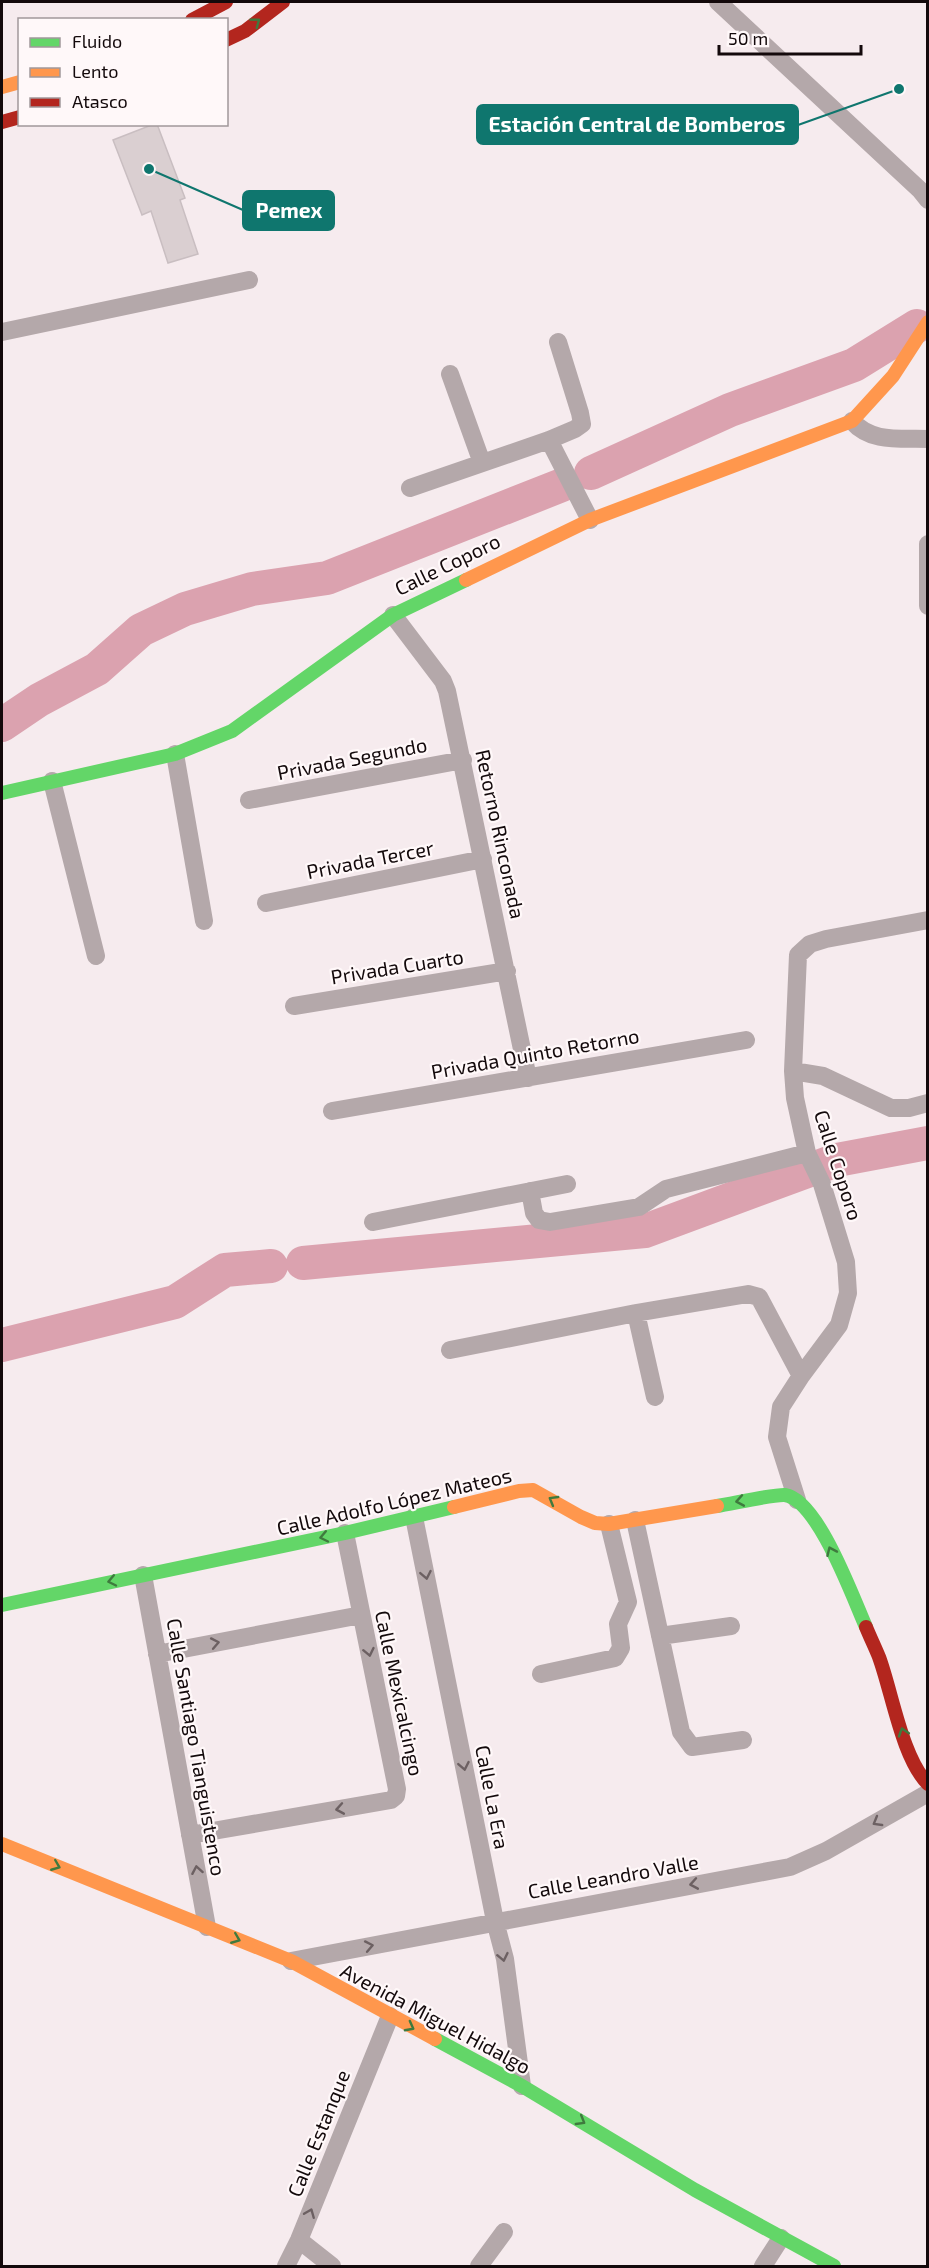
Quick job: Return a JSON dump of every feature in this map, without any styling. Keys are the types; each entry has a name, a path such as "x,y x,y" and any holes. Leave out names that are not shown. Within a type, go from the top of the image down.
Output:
{"main road":[{"path":"196,18 226,2"},
{"path":"228,39 245,31 284,2"},
{"path":"2,87 18,83"},
{"path":"2,122 18,118"},
{"path":"852,421 893,376 913,348 927,322"},
{"name":"Calle Coporo","path":"2,793 175,754 232,731 393,615 590,520 852,421"},
{"name":"Calle Adolfo López Mateos","path":"2,1605 345,1533 519,1491 533,1490 581,1517 609,1524 769,1496 785,1495 797,1500"},
{"path":"797,1500 810,1513 825,1538 879,1657 908,1749 927,1784"},
{"name":"Avenida Miguel Hidalgo","path":"2,1844 291,1961 522,2086 695,2190 834,2266"}],"street":[{"path":"718,2 911,182 927,200"},
{"path":"2,332 249,280"},
{"path":"410,488 549,440 582,424 558,342"},
{"path":"450,374 482,463"},
{"path":"852,421 860,431 873,437 927,439"},
{"path":"549,440 590,520"},
{"path":"927,544 927,606"},
{"name":"Retorno Rinconada","path":"393,615 443,681 447,691 528,1078"},
{"path":"175,754 204,921"},
{"name":"Privada Segundo","path":"249,800 463,760"},
{"path":"52,781 96,956"},
{"name":"Privada Tercer","path":"266,903 483,859"},
{"name":"Calle Coporo","path":"797,1500 777,1437 781,1407 839,1325 848,1293 846,1262 822,1184 807,1153 795,1098 793,1071 798,955 810,944 826,939 927,920"},
{"name":"Privada Cuarto","path":"294,1006 507,971"},
{"name":"Privada Quinto Retorno","path":"332,1111 746,1040"},
{"path":"793,1071 824,1076 891,1108 909,1108 927,1103"},
{"path":"530,1191 534,1213 539,1220 550,1222 639,1207 666,1189 807,1153"},
{"path":"373,1222 567,1184"},
{"path":"450,1350 636,1313 748,1294 759,1297 801,1376"},
{"path":"636,1313 656,1397"},
{"name":"Calle La Era","path":"414,1517 495,1921 505,1959 522,2086"},
{"path":"635,1520 681,1732 692,1747 743,1740"},
{"path":"541,1674 615,1658 620,1654 618,1624 628,1602 609,1524"},
{"name":"Calle Mexicalcingo","path":"190,1835 391,1800 396,1796 398,1790 345,1533"},
{"name":"Calle Santiago Tianguistenco","path":"142,1575 207,1927"},
{"path":"157,1654 361,1615"},
{"path":"660,1636 731,1626"},
{"name":"Calle Leandro Valle","path":"291,1961 790,1867 826,1851 927,1792"},
{"name":"Calle Estanque","path":"286,2266 299,2240 390,2016"},
{"path":"479,2266 504,2232"},
{"path":"763,2266 780,2238"},
{"path":"299,2240 332,2266"}],"building":[{"path":"149,126 158,126 185,198 180,200 198,254 168,263 151,211 142,215 113,140"}],"waterway":[{"path":"591,473 730,410 854,365 917,326"},
{"path":"2,725 39,700 97,669 141,630 185,609 252,589 327,578 562,485"},
{"path":"303,1263 645,1231 837,1160 928,1143"},
{"path":"2,1345 175,1302 225,1270 271,1266"}],"traffic: fast":[{"path":"2,793 175,754 232,731 393,615 466,580"},
{"path":"717,1506 779,1495 785,1495 797,1501 822,1531 866,1627"},
{"path":"2,1605 345,1533 454,1507"},
{"path":"435,2039 522,2086 695,2190 834,2266"}],"traffic: slow":[{"path":"2,87 18,83"},
{"path":"466,580 590,520 852,421 893,376 928,322"},
{"path":"454,1507 519,1491 533,1490 581,1517 595,1523 609,1524 717,1506"},
{"path":"2,1844 291,1961 435,2039"}],"traffic: jam":[{"path":"196,18 226,2"},
{"path":"228,39 245,31 283,2"},
{"path":"2,122 18,118"},
{"path":"866,1627 884,1671 904,1742 919,1773 928,1784"}],"place":[{"name":"Estación Central de Bomberos","path":"899,89"},
{"name":"Pemex","path":"149,169"}]}
